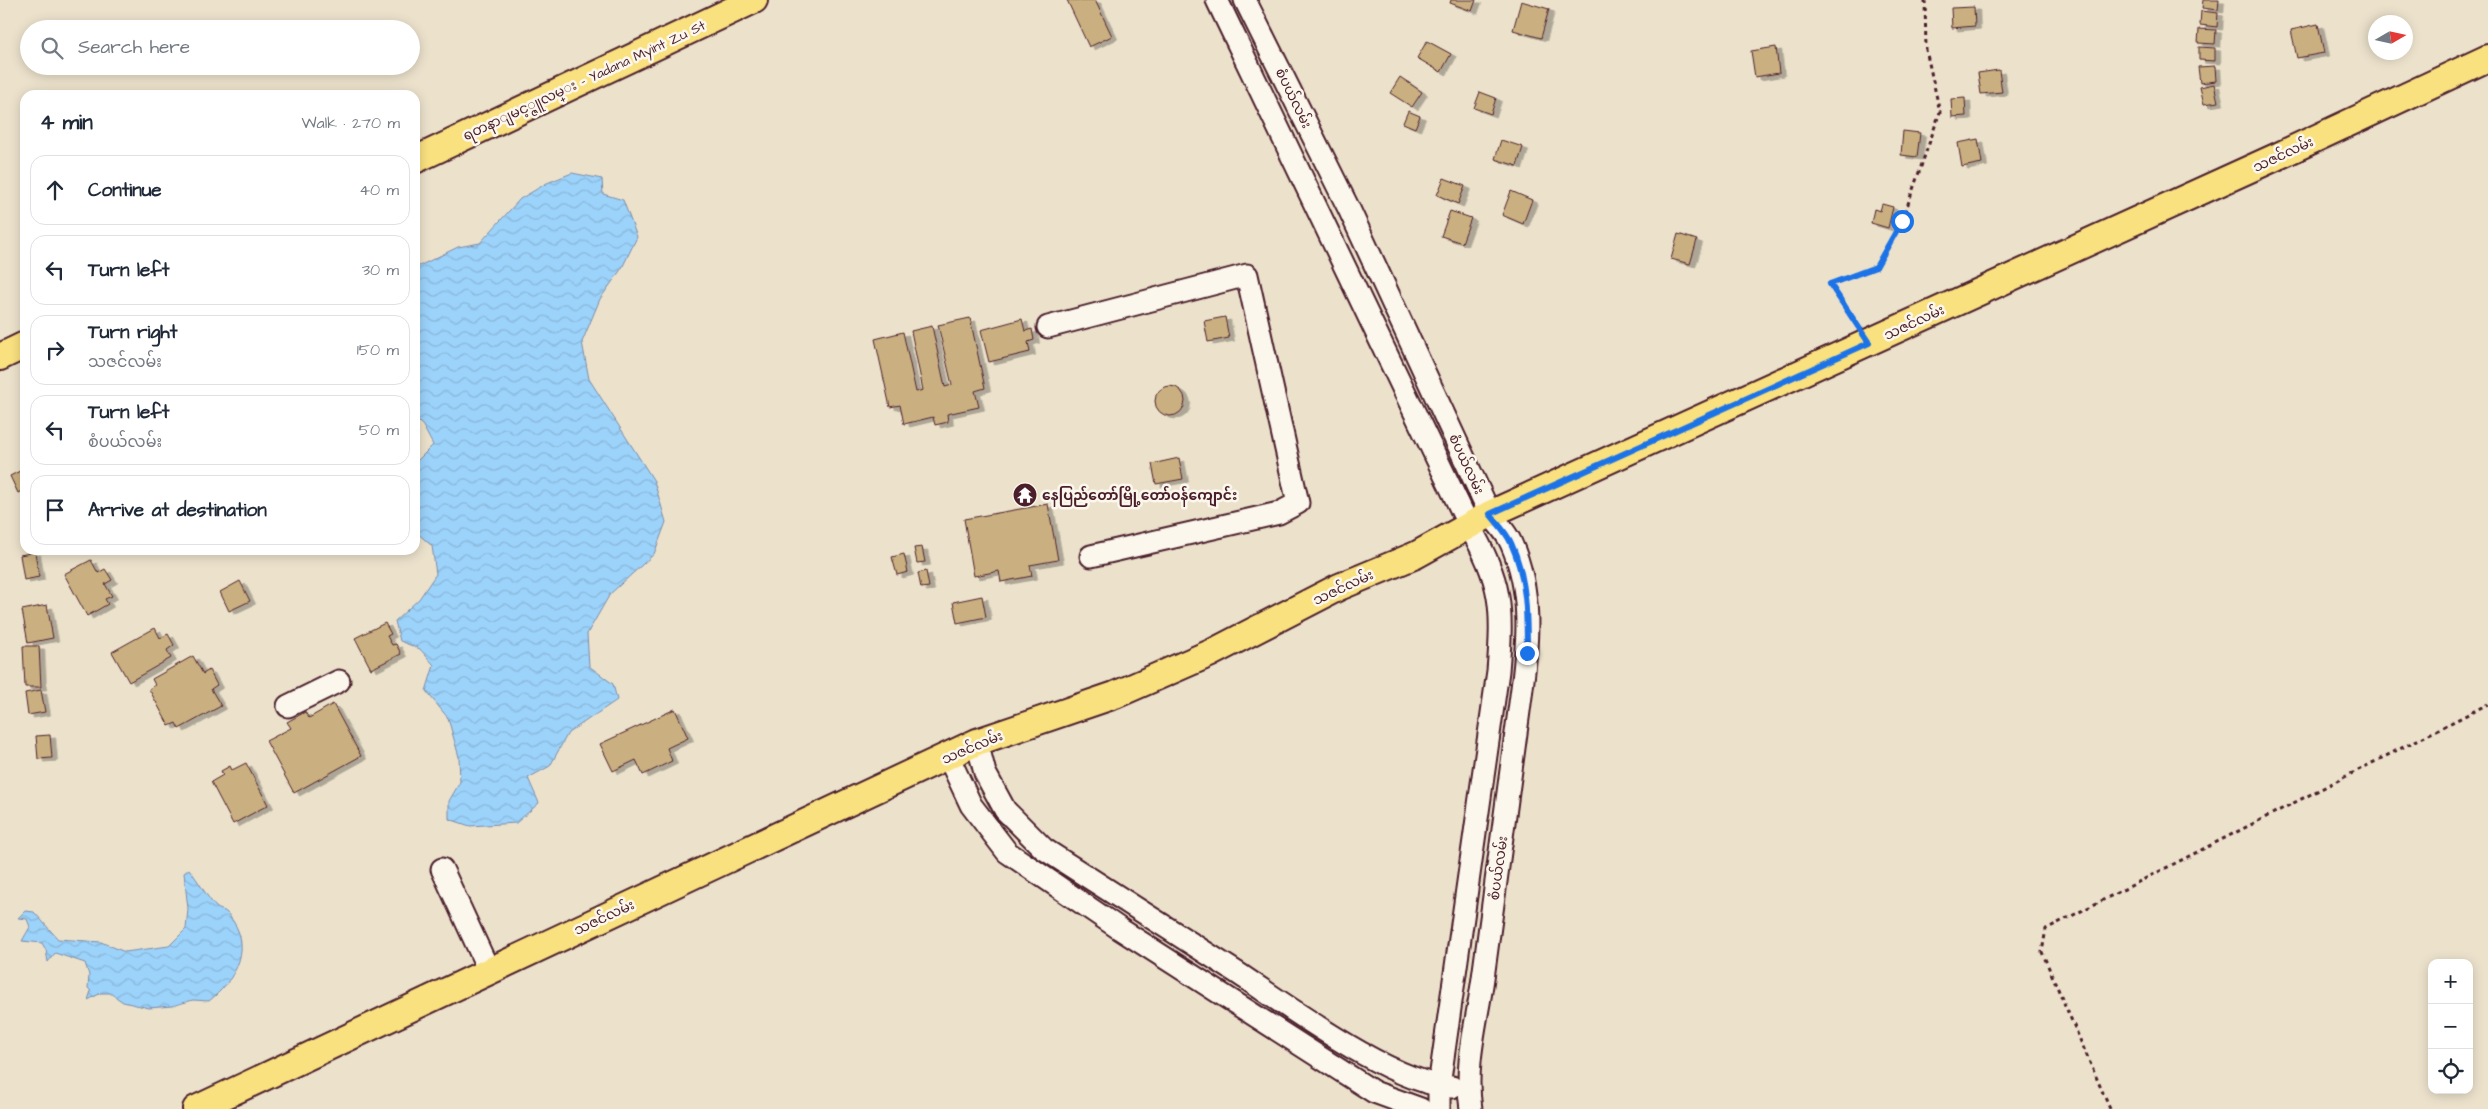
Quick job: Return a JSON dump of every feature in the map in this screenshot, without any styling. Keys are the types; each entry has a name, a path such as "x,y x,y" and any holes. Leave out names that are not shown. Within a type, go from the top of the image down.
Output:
{"main road":[{"name":"ရတနာျမင့္ဇူလမ္း - Yadana Myint Zu St","path":"420,158 754,0"},
{"name":"သဇင်လမ်း","path":"196,1109 977,742 1115,695 1210,653 1339,587 1416,555 1480,520 2488,58"},
{"path":"0,357 20,347"}],"street":[{"name":"စံပယ်လမ်း","path":"1217,0 1480,520 1511,541 1528,605 1527,653 1480,1002 1468,1067 1471,1109"},
{"name":"စံပယ်လမ်း","path":"1246,0 1349,209 1480,520 1486,553 1498,588 1501,626 1498,671 1439,1086 1440,1109"},
{"path":"1048,327 1247,275 1298,503 1279,513 1091,556"},
{"path":"288,706 339,681"},
{"path":"977,742 985,773 1005,810 1044,849 1335,1036 1394,1070 1439,1086 1468,1087"},
{"path":"948,756 971,805 1007,852 1104,918 1374,1092 1421,1109"},
{"path":"442,870 490,971"}],"path":[{"path":"1869,343 1830,284 1876,267 1902,221 1940,112 1926,50 1925,0"},
{"path":"2110,1109 2042,952 2046,929 2488,704"}],"water":[{"path":"572,173 602,179 603,194 623,200 637,237 622,268 600,299 582,342 589,379 654,481 666,522 654,554 610,594 587,634 589,666 613,684 617,700 568,733 550,766 528,778 539,803 516,823 470,826 449,819 449,801 460,782 459,757 448,718 426,691 434,665 420,649 400,641 395,621 419,599 436,574 432,546 420,535 420,458 433,445 420,423 420,266 458,247 480,243 520,199 547,183"},
{"path":"189,869 213,904 229,915 239,932 241,943 238,965 226,985 209,1001 193,1000 172,1006 149,1008 123,1002 110,993 101,993 88,1000 91,991 88,988 89,975 85,963 55,953 48,962 46,950 42,943 22,941 30,927 27,919 18,918 25,911 34,912 58,939 101,942 125,952 169,946 186,929 188,909 184,873"}],"building":[{"path":"1067,0 1095,0 1112,36 1089,47"},
{"path":"1451,0 1476,0 1472,11 1450,3"},
{"path":"2203,0 2219,0 2218,10 2202,8"},
{"path":"1521,1 1549,9 1541,38 1513,30"},
{"path":"1974,7 1975,26 1952,28 1951,8"},
{"path":"2201,11 2218,13 2217,27 2200,25"},
{"path":"2318,24 2324,53 2297,58 2291,30"},
{"path":"2199,29 2216,30 2215,44 2198,43"},
{"path":"1427,41 1451,54 1441,72 1417,58"},
{"path":"1776,47 1779,73 1755,77 1751,51"},
{"path":"2199,47 2215,48 2215,61 2199,60"},
{"path":"2215,66 2216,81 2200,83 2198,67"},
{"path":"1999,70 2002,92 1981,94 1978,73"},
{"path":"1400,77 1422,92 1412,107 1390,93"},
{"path":"2214,84 2218,102 2204,104 2200,87"},
{"path":"1480,92 1496,98 1491,114 1474,108"},
{"path":"1965,98 1966,116 1952,117 1951,99"},
{"path":"1408,111 1420,116 1415,128 1403,123"},
{"path":"1903,131 1920,133 1917,157 1901,155"},
{"path":"1978,139 1982,163 1962,167 1958,143"},
{"path":"1501,140 1523,147 1517,166 1495,159"},
{"path":"1444,178 1465,186 1458,204 1437,195"},
{"path":"1511,191 1532,200 1523,224 1502,215"},
{"path":"1882,204 1893,207 1888,228 1871,223 1874,209 1880,211"},
{"path":"1450,211 1471,218 1462,243 1441,236"},
{"path":"1678,234 1697,240 1690,264 1671,259"},
{"path":"1225,317 1229,338 1208,342 1204,321"},
{"path":"970,318 985,388 975,391 979,407 947,414 948,422 935,425 933,417 904,424 900,405 890,407 875,339 903,332 916,392 923,390 911,331 932,326 945,387 952,385 938,325"},
{"path":"1022,319 1025,331 1032,329 1034,340 1028,342 1030,352 989,362 981,330"},
{"path":"1170,386 1181,390 1185,401 1181,412 1170,416 1159,412 1155,401 1159,390"},
{"path":"1179,458 1183,479 1156,484 1152,464"},
{"path":"20,471 20,492 18,493 10,476"},
{"path":"1048,504 1058,560 1030,565 1032,576 1001,582 999,571 974,576 964,519"},
{"path":"922,547 925,562 917,563 914,548"},
{"path":"904,554 908,572 897,575 892,557"},
{"path":"20,555 35,555 39,577 24,580"},
{"path":"91,560 98,573 105,569 112,580 105,584 112,596 105,599 108,604 87,616 64,574"},
{"path":"926,571 929,587 921,588 918,573"},
{"path":"240,581 250,601 229,611 220,592"},
{"path":"982,596 986,617 957,623 953,602"},
{"path":"47,605 53,638 28,643 22,610"},
{"path":"385,623 391,634 387,636 392,645 396,644 401,654 371,669 355,638"},
{"path":"155,628 160,638 168,634 174,645 167,650 171,658 129,682 112,652"},
{"path":"23,646 39,646 41,687 25,687"},
{"path":"193,656 203,674 209,670 217,685 211,689 221,706 179,729 176,723 169,726 149,689 155,685 152,679"},
{"path":"41,690 45,712 28,715 25,693"},
{"path":"333,704 361,756 294,793 266,741 291,728 287,722 305,712 309,718"},
{"path":"675,709 688,738 667,748 672,761 643,775 636,760 613,771 600,744"},
{"path":"50,735 52,758 38,759 36,736"},
{"path":"246,763 268,805 233,824 211,782 223,775 221,771 230,766 232,770"}],"place":[{"name":"နေပြည်တော်မြို့တော်ဝန်ကျောင်း","path":"1025,495"}],"route":[{"path":"1527,653 1528,605 1520,572 1511,541 1490,514 1869,343 1830,284 1876,267 1902,221"}]}
